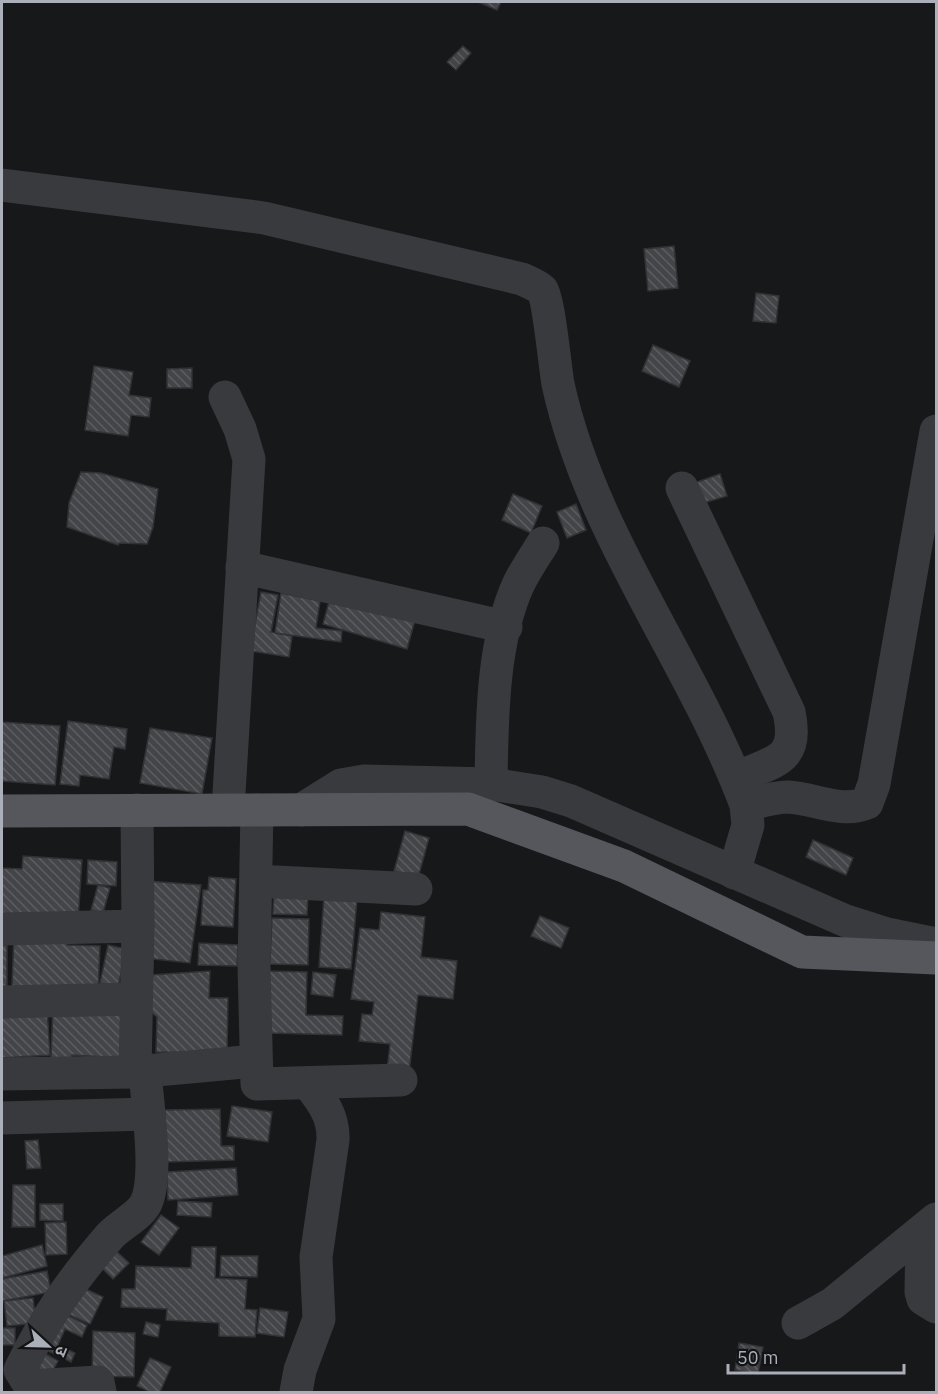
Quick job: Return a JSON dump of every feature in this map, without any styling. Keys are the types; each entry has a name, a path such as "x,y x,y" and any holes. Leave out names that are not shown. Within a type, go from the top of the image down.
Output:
{"main road":[{"path":"2,811 468,809 624,866 802,952 936,958"}],"street":[{"path":"2,185 264,218 522,279 542,291 546,300 554,362 563,406 574,449 593,497 696,693 741,792 748,825 734,873"},
{"path":"225,397 240,429 249,459 242,567 242,810 256,881 256,1084 401,1080"},
{"path":"741,792 791,797 848,807 858,807 867,803 874,784 936,431"},
{"path":"682,488 789,712 792,738 788,753 741,792"},
{"path":"491,784 494,697 506,627 518,585 543,543"},
{"path":"242,567 506,627"},
{"path":"301,810 341,785 364,780 491,784 542,792 571,801 846,921 887,934 936,944"},
{"path":"100,1392 98,1382 16,1385 20,1370 40,1328 67,1286 112,1234 146,1204 152,1170 148,1114 140,1071 136,999 137,810"},
{"path":"256,881 416,890"},
{"path":"2,929 138,926"},
{"path":"2,1002 136,999"},
{"path":"2,1074 140,1071 255,1061"},
{"path":"296,1392 300,1370 319,1319 316,1257 334,1125 324,1104 308,1083"},
{"path":"2,1118 148,1114"},
{"path":"929,1226 921,1292 923,1299 936,1308"},
{"path":"798,1323 832,1304 929,1226"}],"building":[{"path":"478,2 501,2 497,10"},
{"path":"463,46 471,53 456,70 447,62"},
{"path":"674,246 678,288 648,291 644,249"},
{"path":"756,293 779,296 776,323 753,321"},
{"path":"653,345 690,361 679,387 642,371"},
{"path":"94,366 133,372 129,395 151,398 149,417 131,415 128,436 85,430"},
{"path":"192,368 192,388 167,388 167,369"},
{"path":"81,472 101,473 158,489 153,527 147,544 119,543 118,545 67,527 69,503"},
{"path":"720,474 727,496 703,503 697,482"},
{"path":"513,494 542,506 531,533 502,520"},
{"path":"576,504 586,530 567,538 557,512"},
{"path":"261,592 278,595 271,632 292,636 289,657 250,651"},
{"path":"281,593 320,601 316,628 342,631 341,642 275,633"},
{"path":"330,598 415,620 407,649 323,624"},
{"path":"68,721 127,729 125,749 114,747 109,779 80,775 79,786 60,784"},
{"path":"2,722 60,726 55,785 2,781"},
{"path":"150,728 212,738 202,794 140,783"},
{"path":"405,831 429,838 418,878 394,871"},
{"path":"813,840 853,858 846,875 806,857"},
{"path":"23,856 82,860 78,921 2,916 2,868 22,869"},
{"path":"88,860 117,862 116,886 87,884"},
{"path":"209,877 236,879 233,927 201,925 203,890 208,890"},
{"path":"147,881 201,885 190,963 145,958"},
{"path":"98,885 110,888 103,913 91,910"},
{"path":"274,894 308,895 307,915 273,914"},
{"path":"324,896 357,899 351,969 319,967"},
{"path":"381,912 425,917 421,957 457,961 453,999 418,995 409,1073 387,1071 390,1044 359,1041 362,1014 372,1015 374,1002 351,999 360,928 379,930"},
{"path":"540,916 569,928 561,948 531,936"},
{"path":"272,918 309,919 308,965 270,964"},
{"path":"14,933 67,934 67,945 100,946 98,992 12,987"},
{"path":"199,943 238,945 237,966 198,965"},
{"path":"2,945 7,945 7,989 2,990"},
{"path":"108,945 126,949 118,987 100,983"},
{"path":"210,971 209,998 228,998 227,1053 156,1052 157,1017 148,1009 150,975"},
{"path":"268,971 307,972 306,1015 343,1016 342,1035 268,1033"},
{"path":"313,972 336,975 333,997 311,994"},
{"path":"53,1005 127,1008 124,1058 72,1055 72,1060 51,1059"},
{"path":"47,1007 50,1055 2,1058 2,1010"},
{"path":"232,1106 272,1112 268,1142 227,1136"},
{"path":"220,1109 221,1146 234,1146 234,1160 166,1162 165,1110"},
{"path":"38,1140 41,1168 27,1169 25,1141"},
{"path":"236,1168 238,1195 168,1200 167,1172"},
{"path":"13,1185 35,1185 35,1227 12,1227"},
{"path":"178,1201 212,1203 211,1217 177,1215"},
{"path":"40,1204 63,1204 63,1221 40,1220"},
{"path":"161,1215 179,1228 159,1255 141,1242"},
{"path":"66,1222 67,1254 46,1255 45,1223"},
{"path":"42,1245 47,1266 2,1278 2,1256"},
{"path":"192,1247 216,1247 215,1278 247,1280 245,1309 257,1310 255,1337 219,1336 219,1323 166,1320 167,1309 121,1307 122,1289 135,1289 136,1266 191,1268"},
{"path":"116,1251 129,1263 113,1279 101,1267"},
{"path":"221,1256 258,1256 257,1277 220,1276"},
{"path":"47,1271 51,1292 2,1301 2,1279"},
{"path":"77,1285 103,1297 90,1324 65,1313"},
{"path":"33,1298 36,1323 7,1326 4,1301"},
{"path":"260,1308 288,1312 284,1337 257,1333"},
{"path":"61,1312 87,1325 82,1337 65,1329 58,1345 75,1353 71,1362 44,1349"},
{"path":"146,1322 160,1325 158,1337 143,1334"},
{"path":"2,1328 15,1328 15,1345 2,1345"},
{"path":"93,1331 135,1333 134,1377 92,1376"},
{"path":"739,1343 763,1347 758,1374 735,1370"},
{"path":"37,1349 58,1361 49,1377 28,1365"},
{"path":"150,1358 171,1367 160,1392 150,1392 137,1386"}]}
